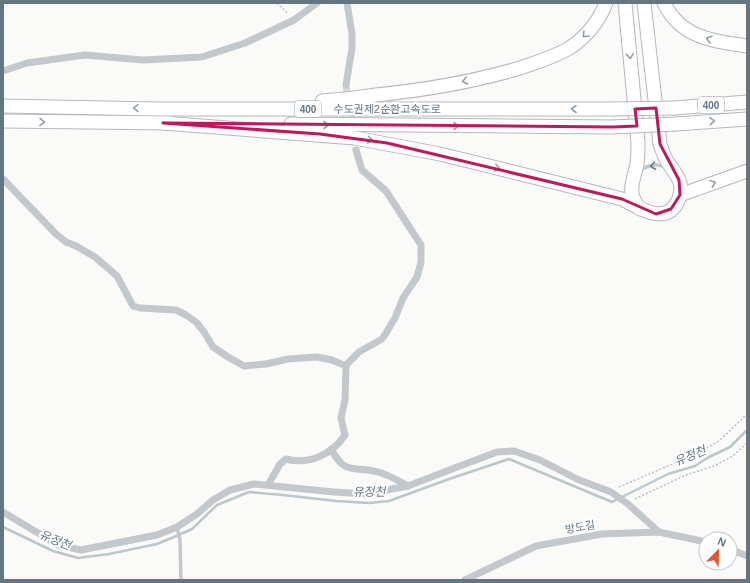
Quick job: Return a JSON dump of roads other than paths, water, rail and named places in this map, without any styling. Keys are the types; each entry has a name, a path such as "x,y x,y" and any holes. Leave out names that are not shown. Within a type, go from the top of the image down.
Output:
{"highway":[{"path":"158,109 331,101 408,92 495,75 557,55 571,47 585,36 595,24 606,3"},
{"path":"625,3 638,142 638,155 631,186 632,195 640,208"},
{"path":"163,123 327,135 387,143 440,154 622,199 647,213 664,213 677,203 681,187 679,180 663,154 660,144 644,3"},
{"path":"664,3 671,16 678,23 697,36 713,41 747,46"},
{"name":"수도권제2순환고속도로","path":"3,106 158,109 613,109 675,108 747,102"},
{"name":"수도권제2순환고속도로","path":"3,121 612,127 747,119"},
{"path":"680,195 747,171"}],"street":[{"path":"3,71 27,63 85,55 143,60 202,57 245,43 294,20 317,3"},
{"path":"346,85 352,48 352,34 347,3"},
{"path":"268,485 280,464 286,459 307,461 321,456 341,441 345,436 341,418 345,400 346,366 359,352 382,339 403,298 417,277 422,262 421,245 386,191 362,170 356,150"},
{"path":"3,179 56,234 66,242 95,257 117,276 133,306 140,308 176,310 186,315 196,322 213,347 228,358 244,366 266,364 288,359 317,357 332,360 346,366"},
{"path":"331,449 336,459 345,467 352,470 377,471 408,486"},
{"path":"3,512 58,545 81,550 157,535 177,528 197,514 213,500 230,490 254,484 365,494 408,486 497,452 514,451 540,460 577,479 612,494 626,502 658,532"},
{"name":"방도길","path":"465,580 536,546 602,534 658,532 698,540"}],"lane":[{"path":"634,178 638,172 645,167 652,165 664,166 674,173"},
{"path":"177,528 180,540 180,580"}],"waterway":[{"name":"유정천","path":"3,527 53,551 78,558 109,554 157,544 174,537 192,529 217,505 249,492 336,501 369,503 389,501 509,459 612,502 668,474 695,466 709,457 730,447 747,430"}],"tunnel":[{"path":"346,85 356,150"}]}
